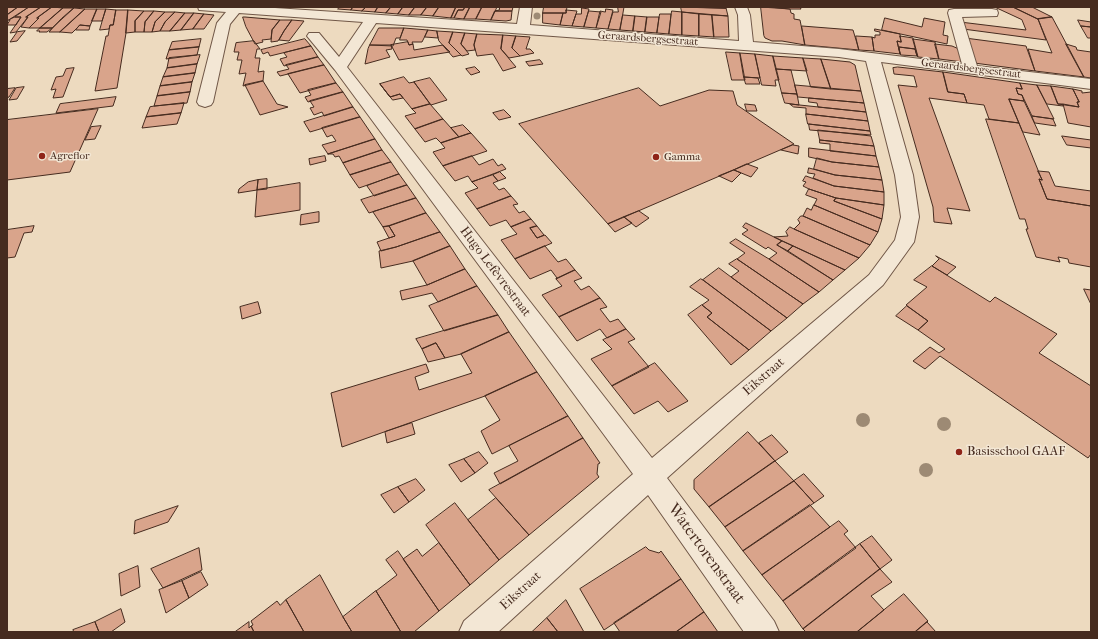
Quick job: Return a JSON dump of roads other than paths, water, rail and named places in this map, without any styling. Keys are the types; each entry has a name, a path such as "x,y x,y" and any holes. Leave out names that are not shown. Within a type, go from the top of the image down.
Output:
{"street":[{"name":"Geraardsbergsestraat","path":"204,7 308,10 372,19 839,53 1091,84"},
{"path":"525,29 523,24 526,7"},
{"path":"741,7 744,15 746,46"},
{"path":"205,102 224,23 236,9"},
{"path":"970,68 954,13 992,13"},
{"path":"340,67 372,19"},
{"name":"Hugo Lefèvrestraat","path":"314,36 340,67 650,476"},
{"name":"Eikstraat","path":"475,632 650,476 876,280 904,242 910,217 904,175 872,58"},
{"name":"Watertorenstraat","path":"650,476 763,632"}],"place":[{"name":"Agreflor","path":"42,156"},
{"name":"Gamma","path":"656,157"},
{"name":"Basisschool GAAF","path":"959,452"}]}
